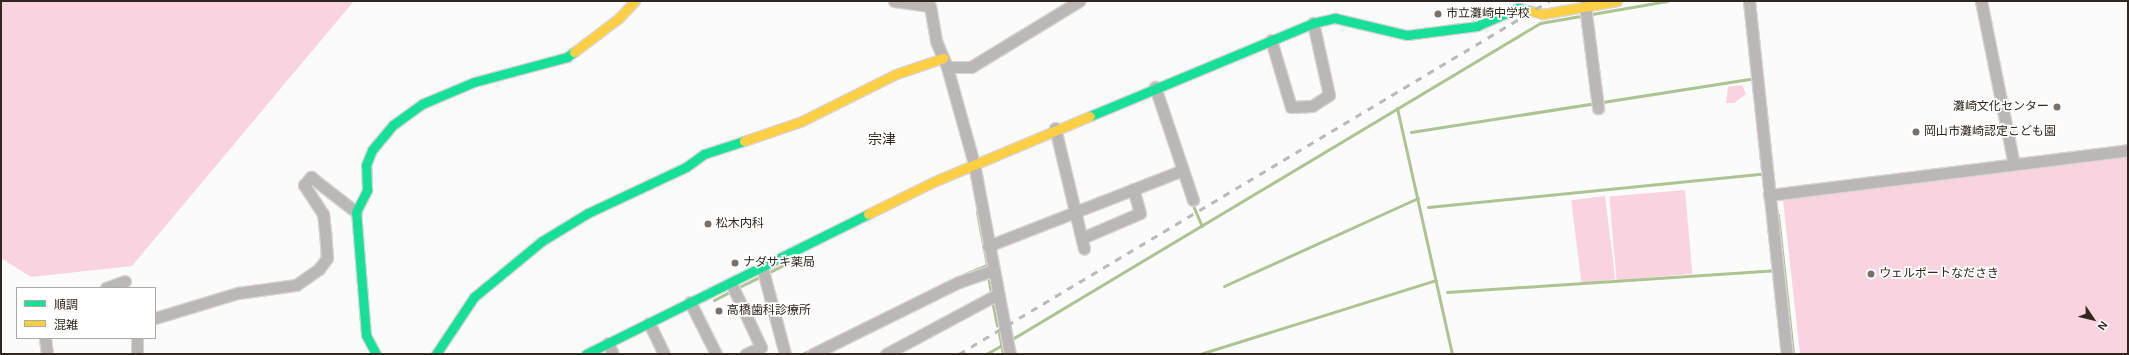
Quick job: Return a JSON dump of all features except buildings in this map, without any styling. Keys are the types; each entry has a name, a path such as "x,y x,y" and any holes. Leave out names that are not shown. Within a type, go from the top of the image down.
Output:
{"street":[{"path":"376,354 366,335 356,212 367,190 366,165 372,150 393,125 446,92 567,57 619,18 635,1"},
{"path":"894,1 931,3 936,41 945,63 974,164 988,246 989,271 994,296 1010,354"},
{"path":"436,354 474,297 542,242 588,213 686,167 704,154 802,121 896,74 945,63 971,67 1079,1"},
{"path":"586,354 611,349 974,164 1055,128 1313,23 1335,18 1406,35 1477,26 1518,8 1543,14 1586,12 1617,1"},
{"path":"1749,1 1787,354"},
{"path":"1981,1 2014,164"},
{"path":"1586,12 1598,105"},
{"path":"1271,40 1291,107 1312,106 1330,95 1313,23"},
{"path":"1155,87 1193,200"},
{"path":"1055,128 1083,243 1140,213 1133,189"},
{"path":"1770,195 2128,150"},
{"path":"988,246 1183,170"},
{"path":"156,318 238,293 296,285 319,270 326,258 325,232 323,214 304,185 311,178 356,212"},
{"path":"813,354 989,271"},
{"path":"763,272 785,354"},
{"path":"109,287 125,281"},
{"path":"733,288 762,347 746,354"},
{"path":"886,354 994,296"},
{"path":"693,307 716,354"},
{"path":"651,328 664,354"},
{"path":"46,339 47,354"},
{"path":"137,339 138,354"}],"shaded area":[{"path":"1,1 354,1 132,266 31,277 1,258"},
{"path":"1742,85 1746,94 1734,103 1726,103 1728,87"},
{"path":"2128,156 2128,354 1800,354 1783,200"},
{"path":"1685,190 1692,274 1617,280 1609,197"},
{"path":"1605,196 1615,279 1581,284 1571,200"}],"waterway":[{"path":"1012,339 1540,23 1667,1"},
{"path":"1411,132 1751,79"},
{"path":"1397,108 1452,354"},
{"path":"1428,207 1761,174"},
{"path":"1224,286 1418,198"},
{"path":"1192,203 1202,226"},
{"path":"977,212 987,265"},
{"path":"1778,215 1793,354"},
{"path":"737,288 802,256"},
{"path":"963,275 987,265"},
{"path":"1447,292 1774,270"},
{"path":"988,275 991,295"},
{"path":"1200,354 1436,280"},
{"path":"714,300 732,291"},
{"path":"992,300 997,326"},
{"path":"999,333 1003,354"},
{"path":"986,354 1002,345"},
{"path":"802,354 811,350"}],"railway":[{"path":"959,354 1549,1"}],"traffic: fast":[{"path":"1090,116 1313,23 1335,18 1407,35 1477,26 1518,8 1531,11"},
{"path":"376,354 366,335 356,212 367,190 366,165 372,150 393,125 422,104 474,82 567,57 574,52"},
{"path":"436,354 474,297 542,241 588,213 686,167 704,154 744,141"},
{"path":"586,354 868,214"}],"traffic: slow":[{"path":"574,52 619,18 635,1"},
{"path":"1531,11 1543,14 1617,1"},
{"path":"744,141 802,121 896,74 943,58"},
{"path":"868,214 933,182 1090,116"}],"place":[{"name":"市立灘崎中学校","path":"1438,14"},
{"name":"灘崎文化センター","path":"2057,107"},
{"name":"岡山市灘崎認定こども園","path":"1916,132"},
{"name":"松木内科","path":"708,224"},
{"name":"ナダサキ薬局","path":"735,263"},
{"name":"ウェルポートなださき","path":"1871,274"},
{"name":"高橋歯科診療所","path":"719,311"}],"district":[{"name":"宗津","path":"882,139"}]}
